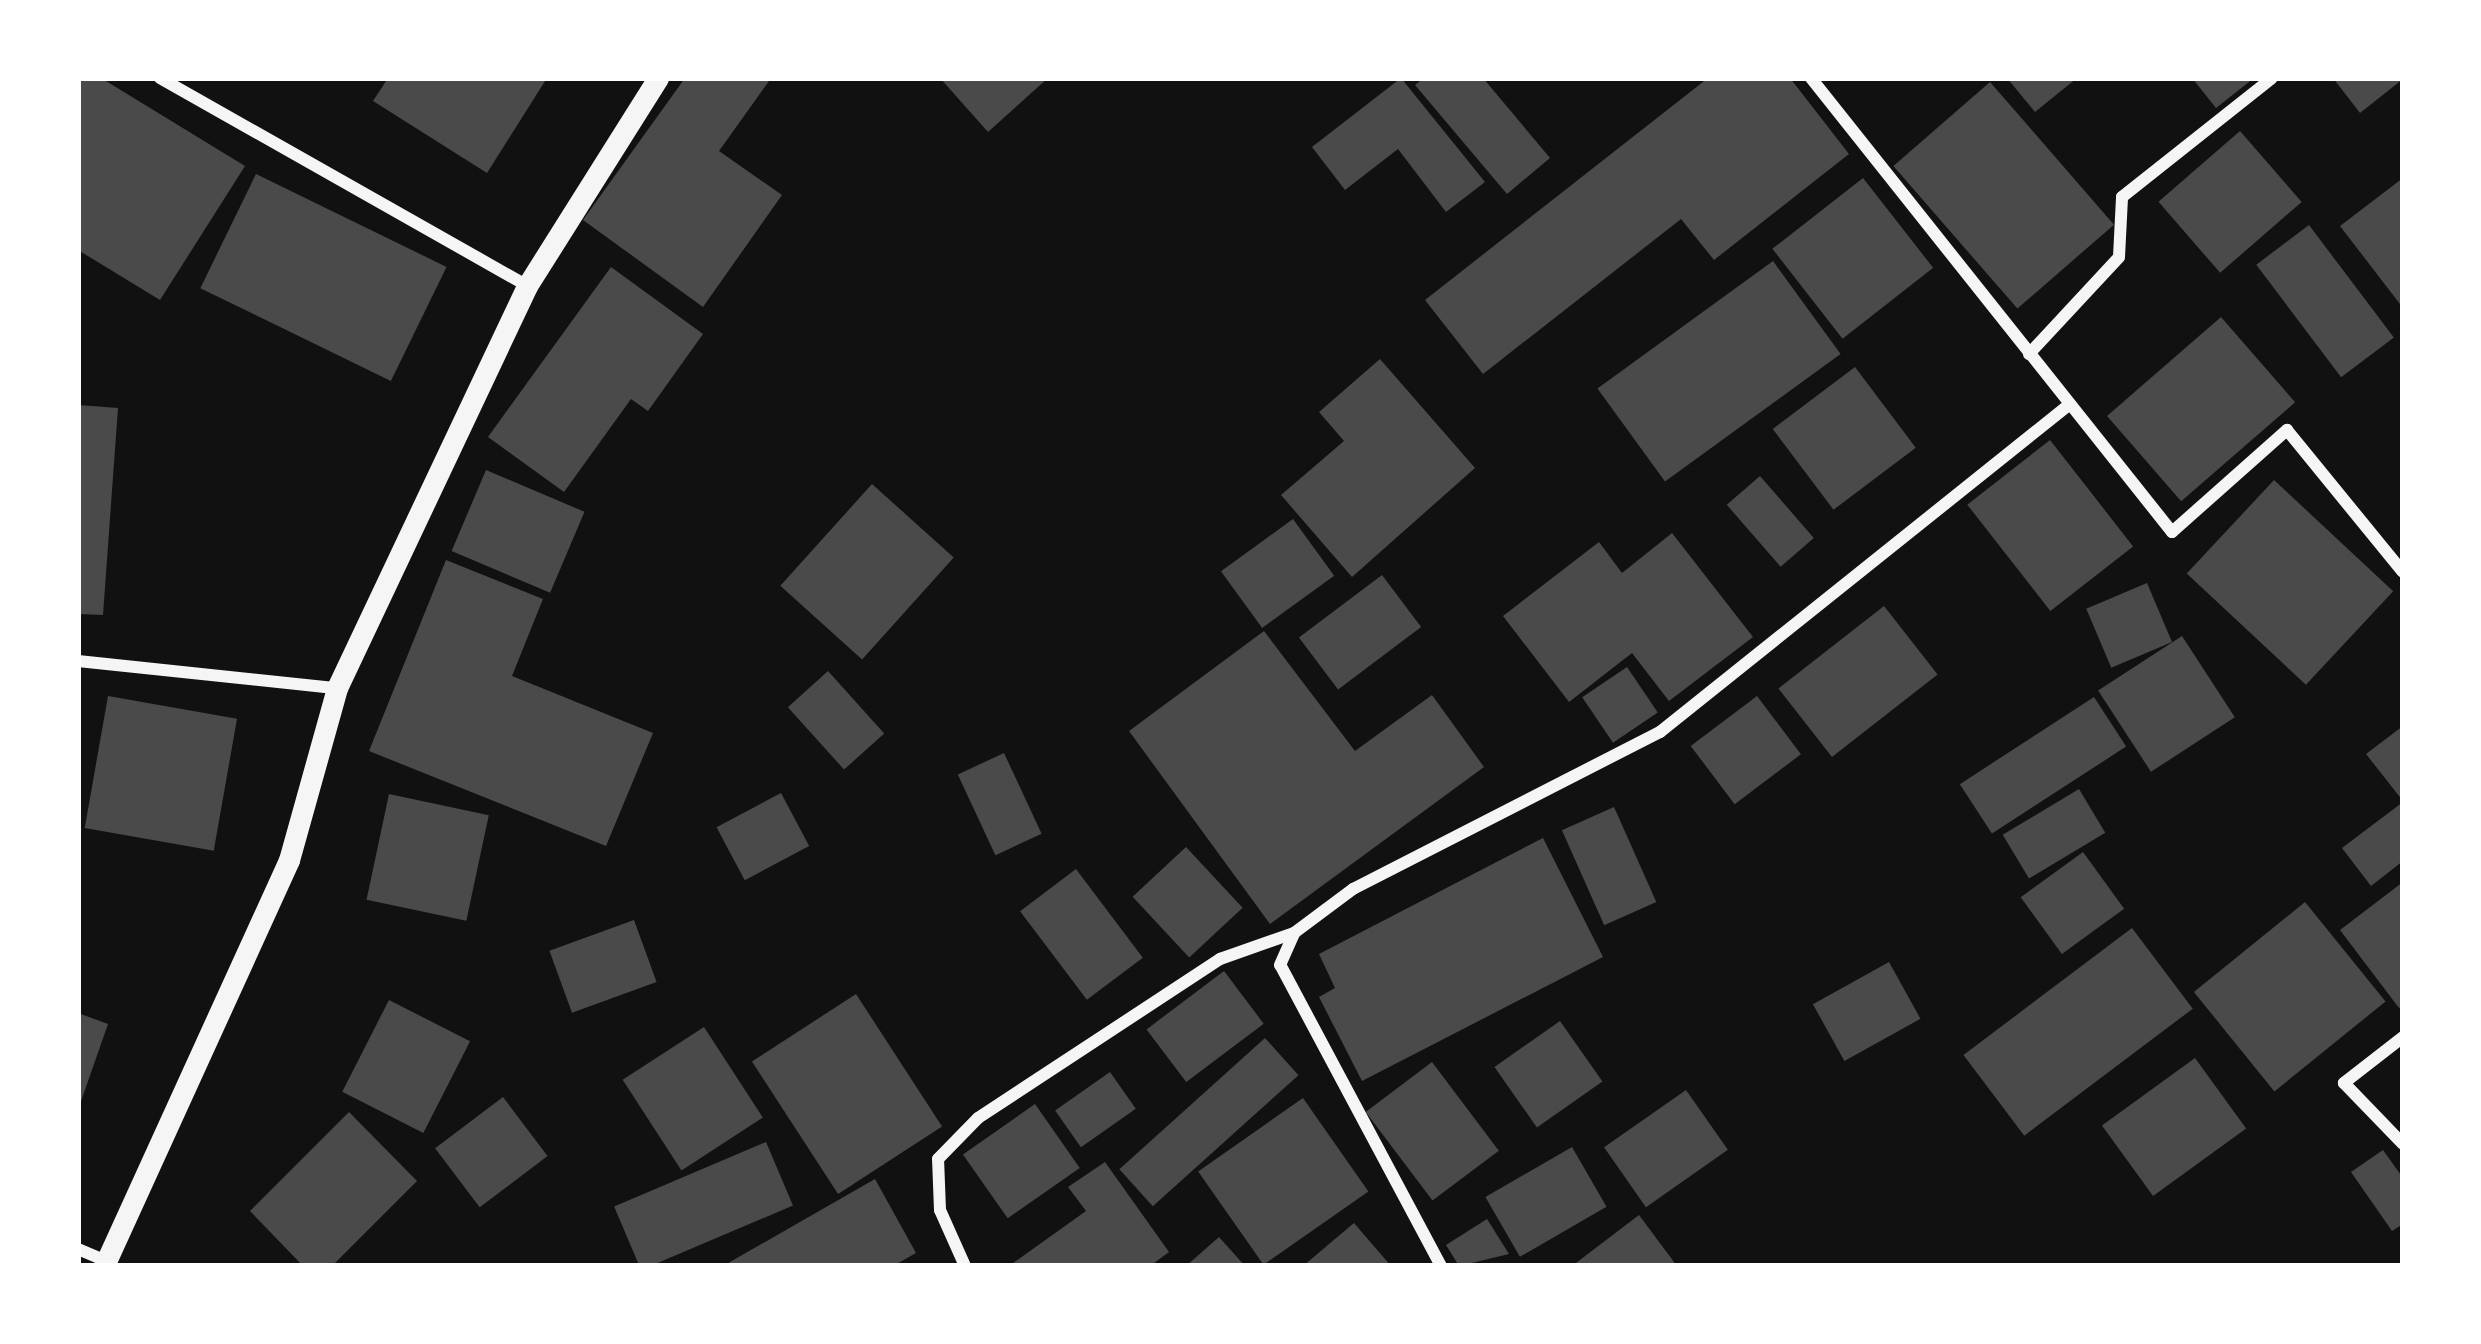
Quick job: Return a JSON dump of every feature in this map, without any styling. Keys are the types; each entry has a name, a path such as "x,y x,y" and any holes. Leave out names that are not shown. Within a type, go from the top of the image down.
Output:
{"street":[{"path":"160,78 527,286"},
{"path":"78,1249 105,1264 289,860 337,688 527,286 658,78"},
{"path":"1811,78 2172,532 2287,430 2403,572"},
{"path":"2029,353 2119,257 2122,196 2272,78"},
{"path":"965,1266 940,1210 938,1159 978,1118 1220,959 1294,933 1353,889 1660,732 2070,404"},
{"path":"78,661 337,688"},
{"path":"1294,933 1280,965 1441,1266"},
{"path":"2403,1037 2344,1083 2403,1144"}],"building":[{"path":"78,78 101,78 245,166 160,300 78,250"},
{"path":"388,78 547,78 487,173 373,101"},
{"path":"685,78 769,81 719,151 782,195 703,307 583,220"},
{"path":"940,78 1048,78 988,132"},
{"path":"1401,78 1485,182 1446,212 1398,149 1345,190 1312,147"},
{"path":"1424,78 1483,78 1550,158 1507,194 1415,85"},
{"path":"1708,78 1790,78 1849,154 1714,260 1681,219 1483,374 1425,300"},
{"path":"2007,78 2077,78 2035,112"},
{"path":"2192,78 2254,78 2216,108"},
{"path":"2333,78 2403,78 2403,79 2360,113"},
{"path":"1990,82 2114,225 2017,309 1893,166"},
{"path":"2240,131 2302,202 2220,273 2158,202"},
{"path":"256,174 447,267 391,381 200,288"},
{"path":"1863,178 1933,268 1843,339 1772,249"},
{"path":"2403,178 2403,308 2340,226"},
{"path":"2309,225 2394,338 2341,377 2256,265"},
{"path":"1773,261 1841,354 1665,482 1597,389"},
{"path":"611,267 703,334 648,411 631,399 564,492 488,437"},
{"path":"2221,317 2295,402 2181,501 2107,416"},
{"path":"1380,359 1475,468 1352,577 1281,495 1344,441 1319,412"},
{"path":"1855,367 1916,448 1834,510 1773,429"},
{"path":"78,405 118,408 103,615 78,614"},
{"path":"2050,440 2133,546 2050,611 1967,505"},
{"path":"486,470 584,512 550,593 452,551"},
{"path":"1760,476 1814,538 1781,567 1727,505"},
{"path":"2274,480 2393,591 2306,685 2187,574"},
{"path":"872,484 954,558 862,659 780,586"},
{"path":"1293,519 1334,576 1262,628 1221,571"},
{"path":"1672,533 1753,637 1669,701 1632,653 1569,702 1503,616 1599,542 1622,573"},
{"path":"446,560 543,599 512,676 653,733 606,846 369,751"},
{"path":"1382,575 1421,627 1338,690 1299,638"},
{"path":"2147,583 2172,642 2111,668 2086,609"},
{"path":"1884,606 1938,675 1832,757 1778,688"},
{"path":"1264,631 1355,751 1432,695 1484,767 1270,924 1129,731"},
{"path":"2182,636 2235,717 2151,772 2098,690"},
{"path":"1627,667 1658,713 1613,743 1582,697"},
{"path":"828,671 884,733 844,770 788,707"},
{"path":"108,696 237,719 214,851 85,828"},
{"path":"1757,696 1801,754 1735,804 1691,746"},
{"path":"2094,697 2126,746 1992,834 1960,784"},
{"path":"2403,726 2403,801 2366,754"},
{"path":"1004,753 1042,834 995,855 958,775"},
{"path":"2079,789 2105,833 2029,879 2003,835"},
{"path":"781,793 809,846 745,880 717,827"},
{"path":"389,794 489,815 466,921 367,900"},
{"path":"2403,802 2403,861 2371,886 2342,848"},
{"path":"1614,807 1656,902 1604,925 1562,830"},
{"path":"1543,838 1603,957 1362,1081 1319,997 1335,988 1319,954"},
{"path":"1186,847 1243,908 1189,957 1133,897"},
{"path":"2083,852 2124,909 2062,954 2021,897"},
{"path":"1076,869 1143,958 1087,1000 1020,911"},
{"path":"2403,882 2403,1005 2399,1008 2340,930"},
{"path":"2305,902 2386,1001 2274,1091 2194,992"},
{"path":"634,920 657,982 572,1013 549,951"},
{"path":"2132,928 2193,1009 2024,1136 1963,1055"},
{"path":"1889,962 1921,1019 1844,1061 1813,1004"},
{"path":"1224,971 1264,1024 1186,1082 1147,1029"},
{"path":"856,994 942,1127 838,1194 752,1062"},
{"path":"389,1000 470,1041 423,1133 342,1092"},
{"path":"78,1013 108,1024 79,1107 78,1107"},
{"path":"1560,1021 1602,1082 1537,1128 1494,1067"},
{"path":"704,1027 763,1118 681,1170 623,1080"},
{"path":"1265,1038 1298,1075 1153,1206 1119,1169"},
{"path":"2195,1058 2246,1128 2153,1196 2102,1126"},
{"path":"1432,1062 1499,1151 1433,1201 1366,1112"},
{"path":"1110,1072 1136,1109 1081,1147 1055,1110"},
{"path":"1686,1090 1728,1150 1646,1207 1604,1147"},
{"path":"503,1097 548,1156 480,1207 435,1148"},
{"path":"1303,1098 1368,1191 1264,1265 1198,1171"},
{"path":"1035,1104 1080,1168 1008,1218 963,1154"},
{"path":"349,1112 417,1181 332,1266 303,1266 250,1211"},
{"path":"766,1142 793,1206 650,1266 639,1266 614,1206"},
{"path":"1572,1147 1606,1207 1520,1257 1485,1197"},
{"path":"2383,1150 2403,1178 2403,1224 2392,1231 2351,1172"},
{"path":"1105,1162 1169,1252 1150,1266 1009,1266 1086,1211 1068,1187"},
{"path":"875,1179 916,1253 893,1266 723,1266"},
{"path":"1639,1215 1677,1266 1572,1266"},
{"path":"1487,1219 1509,1254 1459,1266 1446,1245"},
{"path":"1354,1223 1391,1266 1303,1266"},
{"path":"1219,1237 1245,1266 1186,1266"}]}
